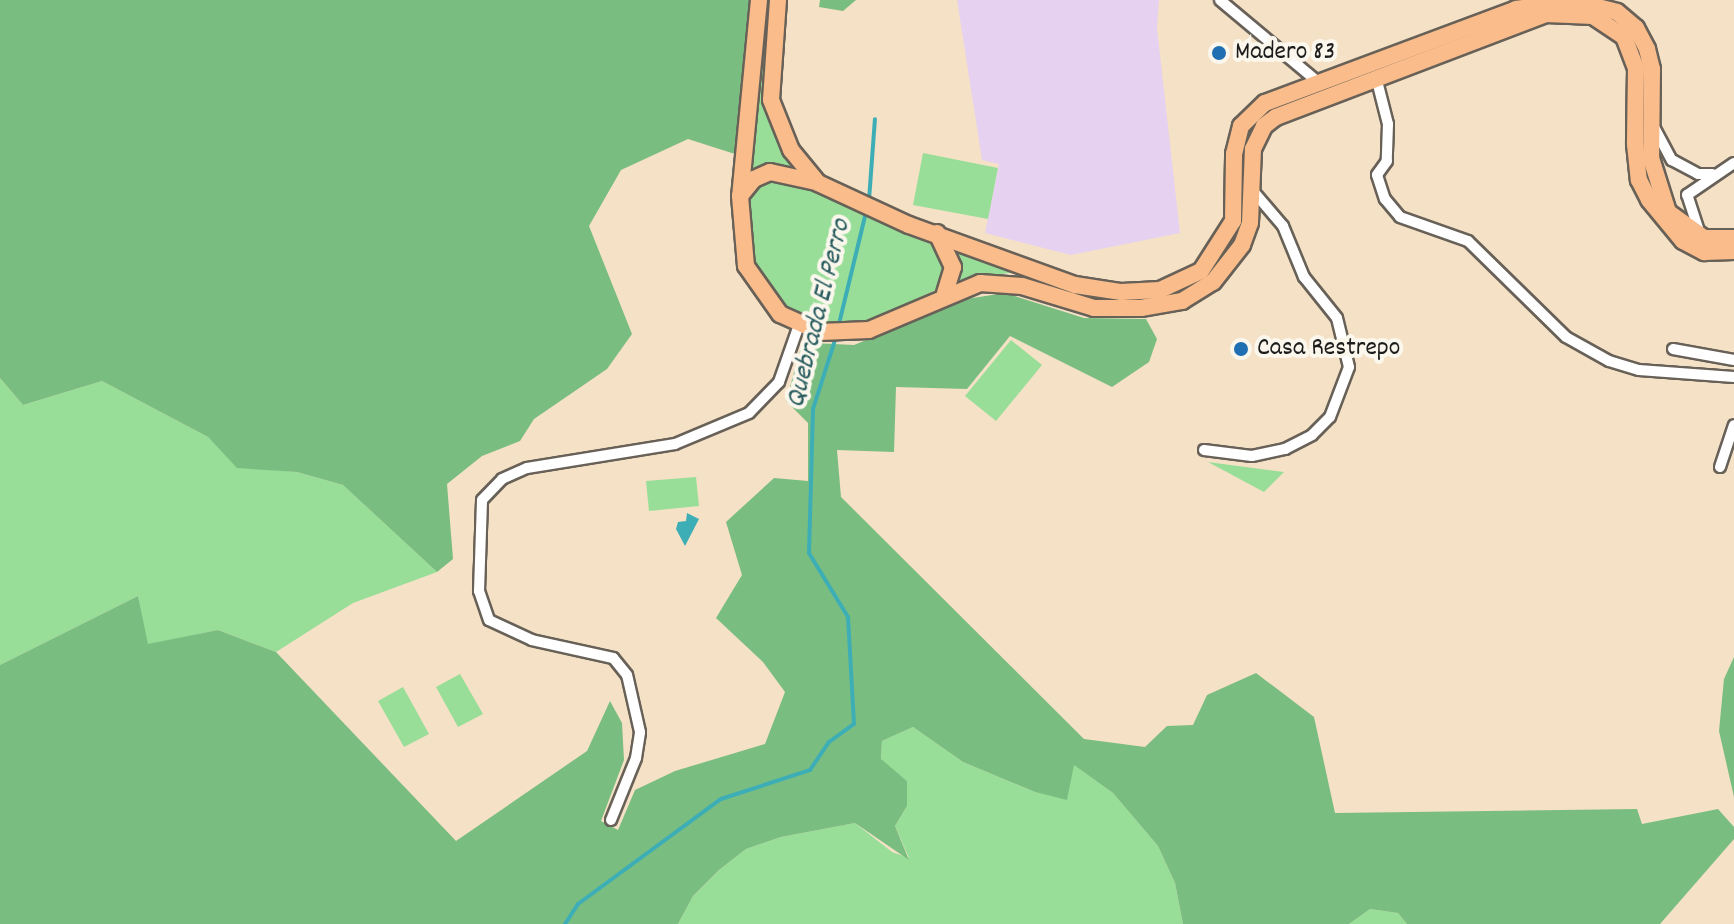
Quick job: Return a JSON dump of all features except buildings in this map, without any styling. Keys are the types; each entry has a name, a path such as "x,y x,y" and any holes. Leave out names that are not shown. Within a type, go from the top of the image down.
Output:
{"main road":[{"path":"759,0 740,196 746,266 755,285 780,314 820,332 852,332 877,327 945,294 1001,282 1094,308 1141,308 1182,301 1230,264 1250,223 1253,149 1264,126 1376,77 1522,20 1571,13 1608,23 1633,52 1635,144 1639,180 1649,200 1683,241 1704,252 1734,251"},
{"path":"778,0 771,100 791,150 818,183"},
{"path":"740,196 754,179 770,172 818,183 909,225 1099,290 1175,286 1201,271 1226,239 1233,221 1234,154 1241,126 1265,103 1516,9 1574,1 1617,12 1636,28 1652,69 1649,116 1651,158 1668,212 1704,238 1734,238"},
{"path":"937,233 953,267 945,294"}],"street":[{"path":"1220,0 1318,82"},
{"path":"1376,77 1388,124 1387,161 1377,175 1385,199 1400,217 1468,241 1566,337 1609,361 1639,370 1734,377"},
{"path":"1649,116 1672,160 1698,174 1718,174"},
{"path":"1704,238 1688,211 1687,195 1734,163"},
{"path":"1204,450 1252,456 1285,449 1312,435 1330,417 1349,367 1337,318 1304,277 1283,226 1253,191"},
{"path":"611,820 636,758 640,732 627,675 602,654 532,640 489,620 479,591 482,500 502,479 527,468 675,444 749,413 779,382 799,325"},
{"path":"1673,349 1734,360"},
{"path":"1720,467 1734,425"}],"shaded area":[{"path":"957,0 1159,0 1157,28 1180,233 1071,255 985,233 999,164 982,160"}],"green space":[{"path":"0,0 759,0 738,155 688,139 621,170 589,226 632,334 607,369 534,419 520,441 482,456 447,484 453,559 437,572 343,485 297,472 237,468 208,437 102,381 23,405 0,378"},
{"path":"770,0 764,100 773,129 796,169 775,167 749,175 754,100"},
{"path":"820,0 856,0 843,11 819,7"},
{"path":"923,153 998,168 988,219 913,205"},
{"path":"771,179 789,181 939,246 948,268 940,288 860,325 813,321 789,310 768,292 754,268 746,221 749,192"},
{"path":"953,245 1019,271 956,282"},
{"path":"1005,293 1084,318 1146,319 1157,339 1149,362 1112,387 1010,336 967,389 896,387 894,452 837,450 841,497 1084,739 1145,747 1167,726 1193,725 1207,695 1256,673 1314,717 1335,813 1637,809 1642,824 1718,809 1734,827 1734,839 1660,924 1407,924 1398,913 1370,909 1349,924 1183,924 1175,883 1158,846 1113,793 1074,765 1067,800 1035,792 963,762 913,727 882,741 881,759 907,781 907,806 895,826 909,860 855,823 781,837 746,849 719,870 693,896 678,924 0,924 0,665 138,596 148,644 218,630 276,652 456,841 587,751 610,701 622,723 624,760 601,821 618,830 635,790 675,771 765,744 785,692 763,662 716,618 742,575 726,522 774,478 808,481 808,423 786,401 800,351 813,343 854,345 966,299"},
{"path":"1011,340 1042,365 996,421 965,396"},
{"path":"0,378 23,405 102,381 208,437 237,467 297,472 343,485 437,572 353,603 276,652 218,630 147,645 138,596 0,665"},
{"path":"1208,462 1284,472 1264,492"},
{"path":"696,477 699,506 649,511 646,481"},
{"path":"1734,657 1734,797 1719,731 1724,679"},
{"path":"460,674 483,714 458,727 436,687"},
{"path":"403,687 429,734 404,747 378,701"},
{"path":"913,727 963,762 1035,792 1067,799 1073,764 1113,793 1158,846 1175,883 1183,924 678,924 693,896 719,870 746,849 781,837 855,823 892,852 909,858 895,826 907,806 907,781 881,760 882,741"},
{"path":"1370,909 1398,913 1407,924 1349,924"}],"water":[{"path":"687,513 699,519 685,546 676,529 678,522 686,521"}],"waterway":[{"name":"Quebrada El Perro","path":"869,200 875,119"},
{"name":"Quebrada El Perro","path":"838,328 866,212"},
{"name":"Quebrada El Perro","path":"565,924 578,904 721,799 810,770 829,742 854,724 848,617 809,553 813,409 836,337"}],"place":[{"name":"Madero 83","path":"1219,53"},
{"name":"Casa Restrepo","path":"1241,349"}]}
